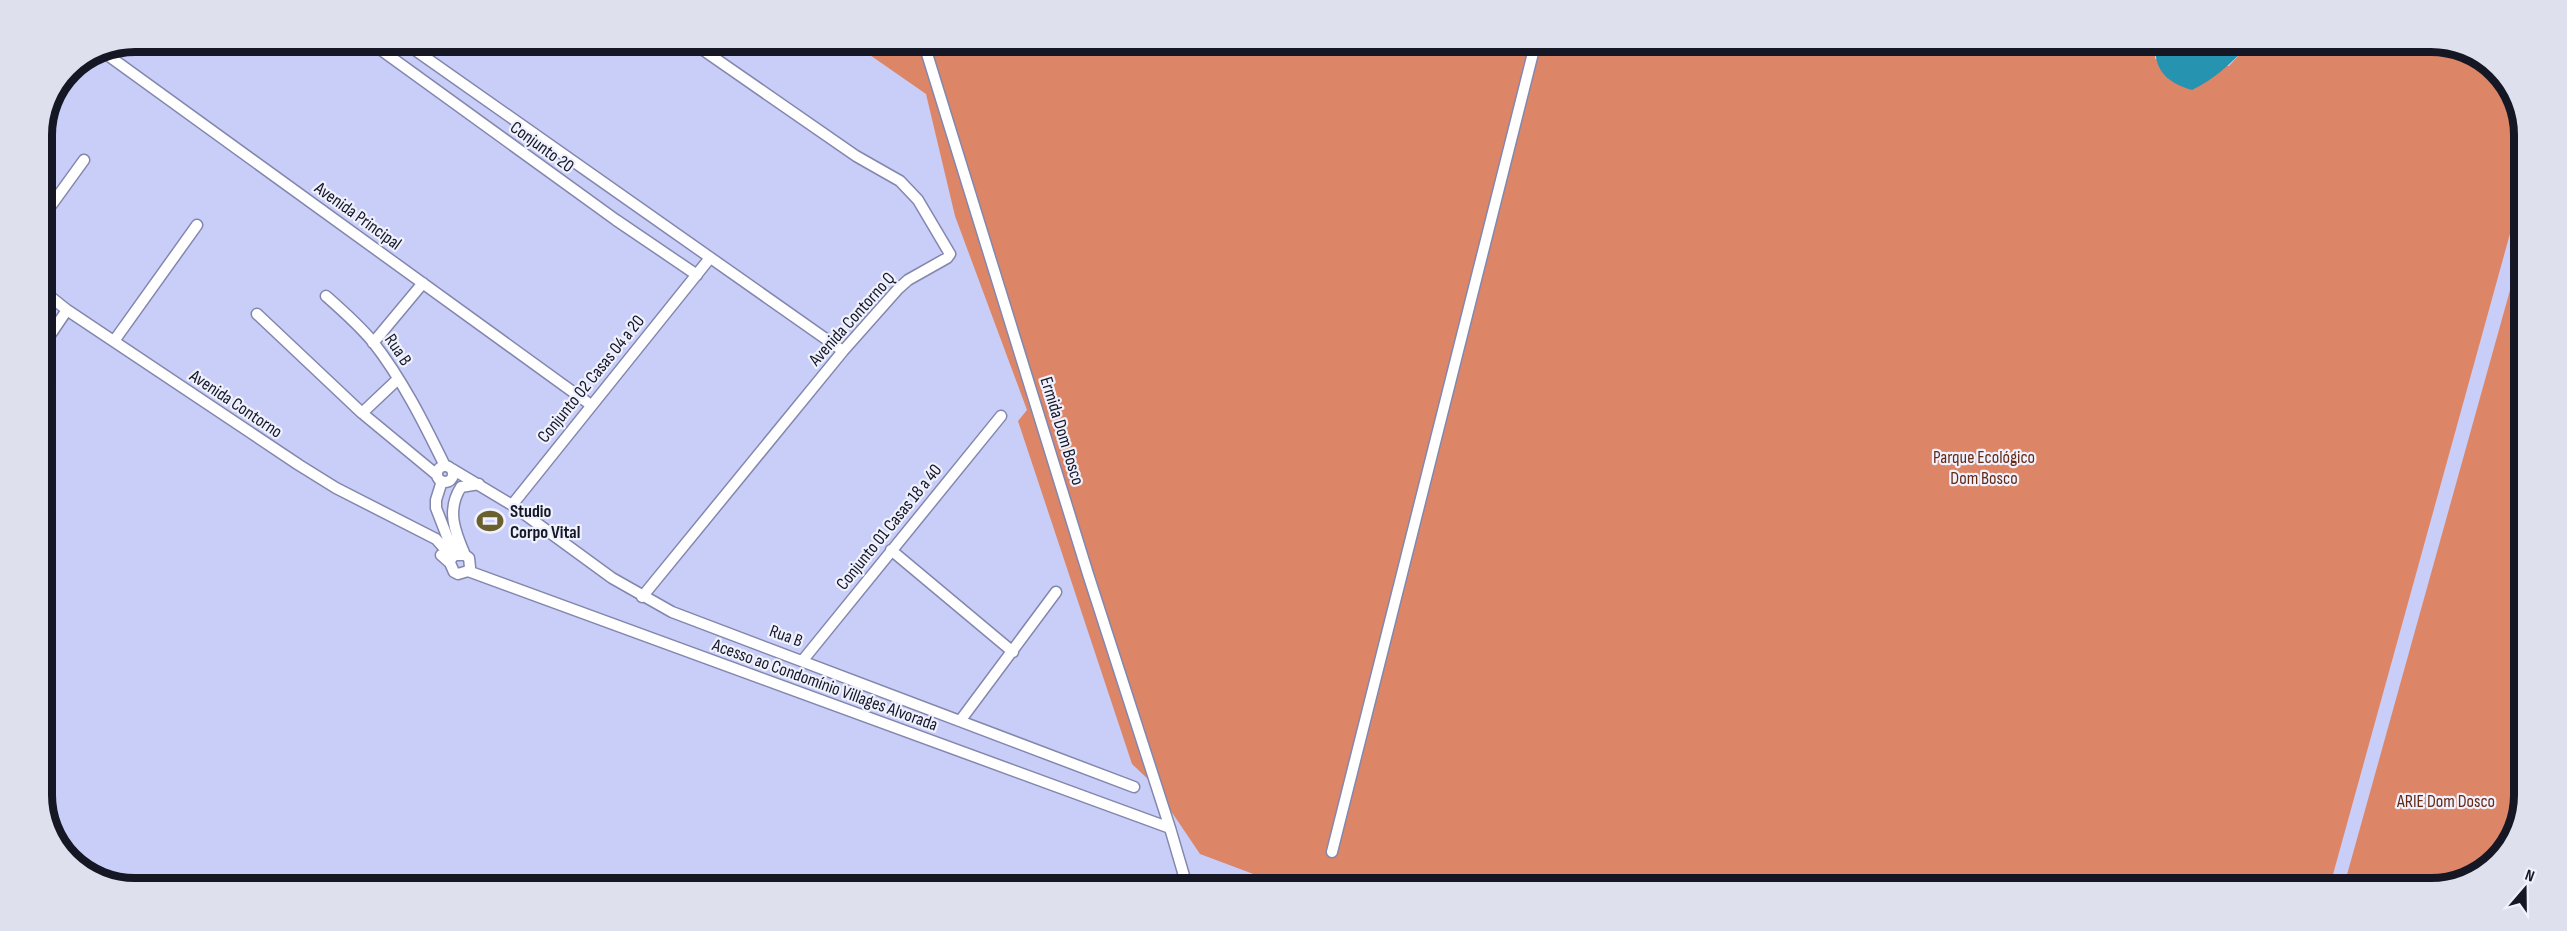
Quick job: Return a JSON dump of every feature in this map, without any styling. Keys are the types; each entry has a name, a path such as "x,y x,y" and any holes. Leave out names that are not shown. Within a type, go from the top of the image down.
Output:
{"street":[{"name":"Conjunto 20","path":"384,52 616,220 697,275"},
{"name":"Conjunto 20","path":"418,52 843,351"},
{"name":"Avenida Contorno Q","path":"642,597 843,351 898,289 908,280 947,258 950,251 918,200 900,181 856,156 706,52"},
{"name":"Ermida Dom Bosco","path":"926,52 1184,878"},
{"path":"1332,852 1533,52"},
{"name":"Avenida Principal","path":"110,57 591,405"},
{"path":"52,204 84,160"},
{"path":"114,341 197,225"},
{"name":"Conjunto 02 Casas 04 a 20","path":"512,505 710,258"},
{"path":"374,342 423,283"},
{"name":"Rua B","path":"326,297 357,323 374,342 450,469 512,505 642,597 694,620 1134,787"},
{"name":"Avenida Contorno","path":"52,298 299,465 336,488 421,532 455,558"},
{"path":"52,332 67,310"},
{"path":"257,314 439,482 458,491 479,484"},
{"path":"362,413 398,379"},
{"name":"Conjunto 01 Casas 18 a 40","path":"803,660 1000,416"},
{"path":"455,558 452,507 458,491 450,469 440,468 436,508 445,537 455,558 470,563 468,571"},
{"path":"891,550 1013,652"},
{"name":"Acesso ao Condomínio Villages Alvorada","path":"455,558 451,568 458,574 468,571 1170,828"},
{"path":"960,721 1056,592"}],"green space":[{"name":"Parque Ecológico Dom Bosco","path":"866,52 2155,52 2155,59 2229,66 2242,52 2432,52 2458,57 2478,66 2503,94 2513,119 2514,219 2332,878 1264,878 1200,854 1152,783 1132,764 1018,421 1027,410 955,216 926,94"},
{"name":"ARIE Dom Dosco","path":"2514,276 2513,812 2503,837 2478,865 2458,874 2432,878 2346,878"}],"water":[{"path":"2156,52 2241,52 2221,71 2192,90 2165,76"}],"place":[{"name":"Studio Corpo Vital","path":"490,521"}]}
